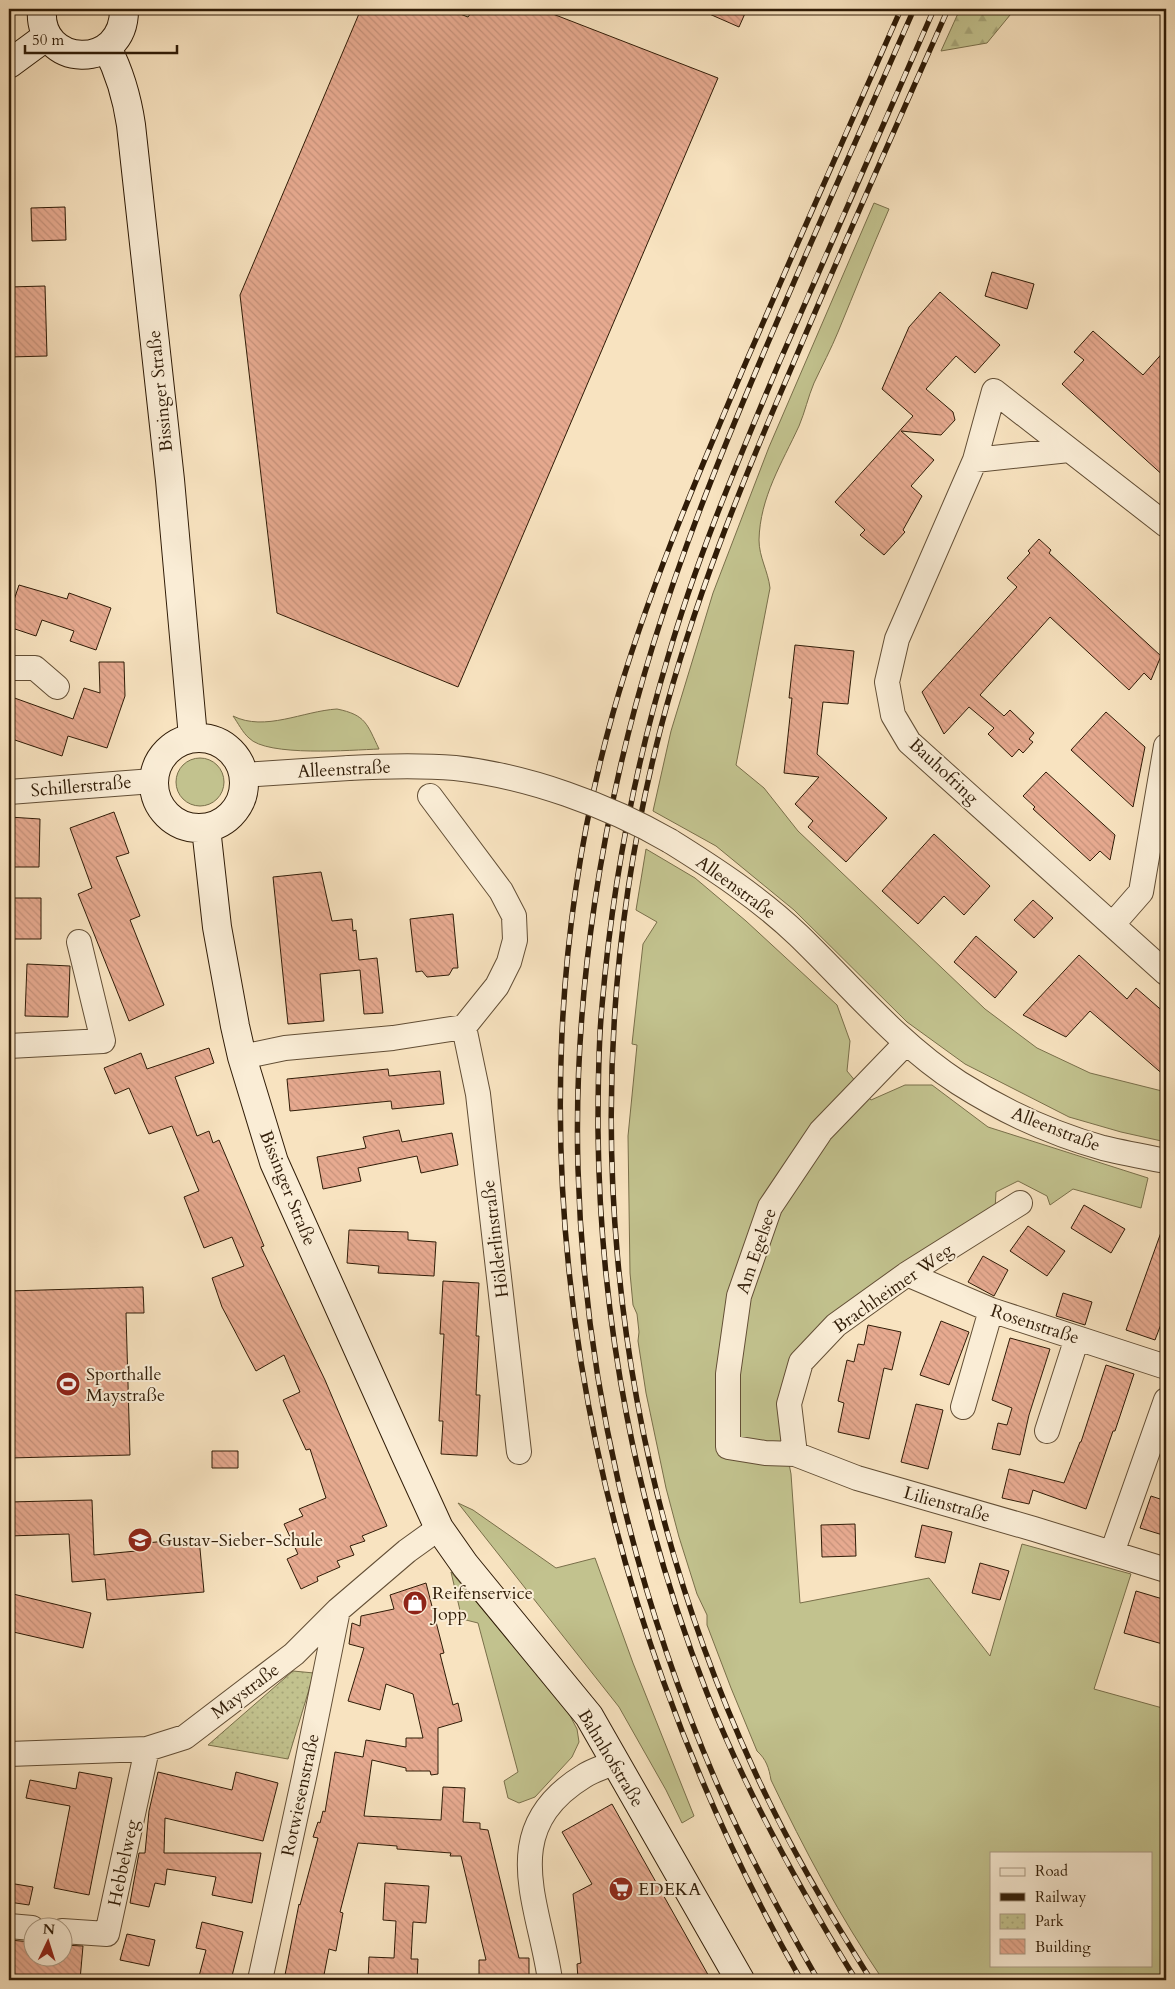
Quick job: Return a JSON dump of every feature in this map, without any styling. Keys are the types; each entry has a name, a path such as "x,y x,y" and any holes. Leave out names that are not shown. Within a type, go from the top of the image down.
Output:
{"main road":[{"path":"42,9 42,24 47,36 56,46 68,53 81,56 95,54 107,48 115,40 121,31 124,9"},
{"path":"9,64 47,36"},
{"name":"Bissinger Straße","path":"107,48 118,70 131,125 170,480 189,704 194,737"},
{"path":"194,737 214,740 231,750 244,774 244,789 240,803 232,815 220,823 206,828 190,828 175,822 163,812 155,797 153,781 158,762 170,747 181,740 194,737"},
{"name":"Bissinger Straße","path":"206,828 217,927 242,1057 274,1162 439,1528"},
{"name":"Bahnhofstraße","path":"439,1528 466,1566 589,1716 740,1980"}],"street":[{"name":"Bauhofring","path":"1166,525 994,392 975,460 897,639 887,682 893,716 909,742 1166,973"},
{"path":"975,460 1069,450"},
{"path":"9,668 35,668 57,687"},
{"path":"1113,924 1141,892 1166,746"},
{"name":"Alleenstraße","path":"244,774 401,765 456,768 507,778 565,793 614,812 670,841 712,867 750,894 797,934 906,1043 957,1082 998,1106 1041,1126 1102,1148 1166,1161"},
{"name":"Schillerstraße","path":"9,792 153,781"},
{"path":"242,1057 285,1048 393,1038 464,1028 497,986 510,962 516,940 514,916 501,892 430,796"},
{"path":"9,1046 103,1042 79,942"},
{"name":"Hölderlinstraße","path":"464,1028 478,1094 520,1452"},
{"name":"Am Egelsee","path":"728,1447 728,1374 739,1296 770,1207 821,1131 906,1043"},
{"name":"Brachheimer Weg","path":"795,1454 789,1404 801,1362 836,1325 907,1274 1020,1203"},
{"name":"Rosenstraße","path":"907,1274 991,1310 1166,1367"},
{"path":"964,1407 991,1310"},
{"path":"1047,1431 1077,1338"},
{"path":"1112,1553 1166,1400"},
{"name":"Lilienstraße","path":"728,1447 765,1453 795,1454 857,1478 1166,1570"},
{"name":"Maystraße","path":"9,1754 148,1749 185,1737 294,1654 338,1610 407,1551 439,1528"},
{"name":"Rotwiesenstraße","path":"260,1980 338,1610"},
{"name":"Hebbelweg","path":"72,1932 107,1934 148,1749"},
{"path":"550,1980 529,1877 531,1848 537,1825 557,1797 569,1787 586,1775 615,1762"},
{"path":"9,1926 22,1927"}],"green space":[{"path":"960,9 1015,9 987,43 941,51"},
{"path":"874,203 889,209 814,383 799,426 773,481 763,509 759,546 770,588 736,765 764,788 798,831 985,1009 1037,1048 1090,1073 1166,1092 1166,1142 1121,1132 1069,1117 965,1064 907,1022 794,910 716,846 653,811 671,731 713,593 769,447"},
{"path":"337,709 347,711 360,718 368,727 379,749 311,751 273,748 259,744 249,738 233,716 258,722"},
{"path":"195,758 205,758 217,765 224,777 224,787 217,799 205,806 195,806 187,802 180,795 176,787 176,777 180,769 187,762"},
{"path":"646,849 695,878 746,921 837,1005 850,1041 847,1071 871,1100 905,1085 932,1085 988,1127 1148,1178 1141,1208 1073,1189 1050,1205 1047,1196 1018,1181 996,1192 995,1210 819,1329 781,1422 791,1474 800,1603 929,1578 990,1656 1022,1544 1131,1574 1094,1689 1166,1709 1166,1980 883,1980 837,1907 771,1780 767,1764 757,1751 707,1625 707,1615 697,1594 679,1537 666,1488 646,1393 638,1341 637,1314 633,1305 630,1273 628,1136 637,1045 632,1044 643,944 657,922 636,910"},
{"path":"458,1503 473,1510 556,1568 595,1558 633,1663 694,1816 682,1823 666,1790 619,1707"},
{"path":"451,1572 567,1710 577,1729 579,1742 572,1757 535,1797 519,1803 508,1798 504,1781 518,1772 478,1623 462,1619"},
{"path":"293,1671 314,1673 288,1759 208,1745"}],"building":[{"path":"361,9 447,9 468,17 474,9 540,9 718,78 458,687 277,613 240,295"},
{"path":"698,9 747,9 739,27"},
{"path":"65,207 66,240 32,241 31,208"},
{"path":"992,272 1034,284 1027,309 985,296"},
{"path":"45,286 47,356 9,357 9,287"},
{"path":"940,292 1000,345 975,373 956,356 926,389 953,412 955,420 941,435 901,431 934,460 911,486 922,496 903,530 905,532 884,555 860,535 865,530 835,502 913,416 882,389 909,327"},
{"path":"1093,331 1143,375 1166,349 1166,478 1062,384 1084,360 1074,352"},
{"path":"1039,539 1051,550 1049,553 1161,656 1151,680 1144,673 1129,690 1050,617 980,695 1004,716 1010,710 1034,733 1029,739 1033,742 1023,753 1019,749 1012,757 988,734 994,728 969,707 944,734 922,692 1017,587 1007,578 1030,553 1028,551"},
{"path":"19,585 67,599 69,593 111,608 96,650 70,641 74,631 42,620 36,636 9,627 9,615"},
{"path":"795,645 854,651 848,704 823,702 817,754 887,818 846,862 808,827 813,821 795,804 819,777 784,773 792,698 789,698"},
{"path":"99,662 124,662 125,696 107,748 68,736 62,756 9,738 9,696 73,719 84,688 100,693"},
{"path":"1106,712 1145,747 1133,807 1071,750"},
{"path":"1046,772 1115,835 1110,860 1100,851 1090,861 1033,809 1035,807 1023,796"},
{"path":"114,812 129,853 116,857 140,916 130,920 164,1005 129,1021 78,894 92,888 70,828"},
{"path":"9,817 40,819 39,867 9,867"},
{"path":"934,834 990,886 964,915 944,896 918,924 882,891"},
{"path":"321,872 332,921 352,919 353,931 356,930 359,960 377,958 383,1013 364,1014 360,970 320,974 324,1021 288,1024 273,877"},
{"path":"9,898 41,898 41,939 9,939"},
{"path":"1033,900 1053,918 1034,938 1014,920"},
{"path":"453,914 458,968 453,968 449,975 427,977 422,971 416,972 410,919"},
{"path":"976,936 1017,972 995,998 954,962"},
{"path":"1079,955 1127,999 1136,988 1166,1014 1166,1077 1090,1011 1066,1037 1023,1015"},
{"path":"27,964 70,966 68,1017 25,1016"},
{"path":"209,1048 214,1063 175,1077 197,1136 209,1131 213,1143 219,1140 264,1246 261,1247 325,1380 387,1526 362,1536 365,1541 350,1546 354,1555 337,1561 340,1567 317,1577 318,1581 301,1589 287,1559 298,1554 284,1524 303,1516 299,1509 326,1498 310,1449 306,1450 283,1400 300,1392 284,1355 256,1371 222,1307 212,1278 244,1266 232,1237 204,1248 184,1197 199,1191 172,1126 149,1134 129,1088 115,1094 104,1068 141,1053 147,1069"},
{"path":"388,1069 389,1076 440,1071 444,1104 392,1109 391,1101 290,1111 287,1079"},
{"path":"399,1130 402,1142 452,1133 458,1165 421,1173 417,1156 358,1168 361,1181 323,1189 317,1157 366,1148 363,1137"},
{"path":"1084,1205 1125,1229 1111,1253 1071,1228"},
{"path":"1164,1224 1166,1224 1166,1311 1155,1340 1126,1330"},
{"path":"1028,1226 1065,1251 1047,1276 1010,1251"},
{"path":"349,1230 408,1232 408,1240 436,1242 434,1276 378,1273 379,1266 347,1263"},
{"path":"983,1256 1008,1270 994,1296 968,1282"},
{"path":"443,1281 479,1283 476,1336 479,1336 476,1395 480,1395 477,1456 441,1454 443,1421 439,1421 444,1334 440,1334"},
{"name":"Sporthalle Maystraße","path":"143,1287 144,1313 126,1313 130,1455 9,1458 9,1291"},
{"path":"1063,1293 1092,1302 1085,1325 1056,1316"},
{"path":"941,1321 969,1332 949,1385 920,1375"},
{"path":"868,1325 901,1332 892,1370 884,1368 869,1439 838,1432 844,1403 838,1401 847,1360 854,1362 858,1344 864,1345"},
{"path":"1010,1338 1050,1349 1029,1415 1020,1455 992,1449 998,1423 1007,1425 1012,1408 992,1400"},
{"path":"1106,1365 1134,1374 1086,1509 1033,1490 1029,1504 1002,1498 1009,1469 1064,1483 1081,1442"},
{"path":"916,1404 943,1410 928,1469 901,1462"},
{"path":"212,1451 238,1451 238,1468 212,1468"},
{"path":"1151,1496 1166,1501 1166,1536 1140,1528"},
{"path":"92,1500 94,1555 136,1551 135,1544 199,1538 204,1592 107,1600 105,1579 72,1582 69,1534 9,1536 9,1502"},
{"path":"855,1524 856,1556 822,1557 821,1525"},
{"path":"922,1525 952,1532 945,1563 915,1557"},
{"path":"980,1563 1009,1571 1000,1600 972,1593"},
{"path":"426,1583 444,1653 440,1654 453,1705 458,1703 462,1721 438,1728 438,1774 431,1775 430,1771 406,1771 406,1768 372,1760 364,1816 441,1820 443,1787 465,1788 463,1822 480,1823 480,1829 488,1830 519,1958 529,1958 529,1979 479,1979 479,1960 486,1960 461,1856 450,1856 451,1853 397,1849 397,1846 358,1843 340,1912 343,1913 336,1951 329,1949 323,1980 284,1980 299,1904 318,1838 313,1837 318,1822 320,1823 323,1811 325,1812 335,1752 363,1757 366,1740 406,1747 406,1738 423,1738 413,1694 386,1684 380,1710 348,1701 364,1648 349,1644 352,1623 360,1626 361,1616 394,1609 390,1595"},
{"path":"1136,1591 1166,1600 1166,1645 1124,1633"},
{"path":"9,1593 91,1613 83,1648 9,1631"},
{"path":"79,1772 112,1778 89,1895 54,1888 70,1806 26,1798 30,1780 76,1789"},
{"path":"158,1772 232,1790 236,1772 278,1783 263,1841 165,1818 164,1853 261,1853 252,1903 212,1895 216,1877 167,1869 165,1885 155,1883 149,1907 130,1903 139,1853 145,1853 149,1811"},
{"name":"EDEKA","path":"612,1804 711,1980 578,1980 577,1964 581,1963 573,1894 592,1884 562,1832"},
{"path":"9,1883 33,1887 29,1905 9,1902"},
{"path":"385,1883 429,1886 426,1923 413,1922 411,1959 418,1959 417,1980 368,1980 369,1957 394,1958 396,1921 383,1920"},
{"path":"202,1922 243,1932 231,1980 198,1980 206,1950 196,1948"},
{"path":"127,1934 155,1940 149,1966 120,1960"},
{"path":"9,1940 22,1941 22,1966 72,1966 72,1945 83,1946 80,1980 9,1980"}],"railway":[{"path":"801,1980 726,1834 664,1682 615,1525 581,1364 563,1201 562,1037 578,874 613,713 626,668 657,580 709,448 901,9"},
{"path":"818,1980 753,1860 718,1786 688,1712 638,1561 619,1484 603,1406 582,1248 578,1169 580,1037 594,904 619,772 635,708 666,604 710,483 743,403 914,9"},
{"path":"856,1980 794,1875 739,1768 707,1693 682,1625 661,1557 642,1487 627,1417 606,1275 600,1203 598,1131 599,1052 606,962 626,830 645,743 679,620 719,508 779,363 934,9"},
{"path":"871,1980 809,1877 780,1824 754,1770 703,1646 664,1518 635,1388 618,1257 611,1124 616,991 633,859 661,727 703,589 737,498 774,408 948,9"}],"place":[{"name":"Sporthalle Maystraße","path":"68,1384"},
{"name":"Gustav-Sieber-Schule","path":"140,1540"},
{"name":"Reifenservice Jopp","path":"415,1603"},
{"name":"EDEKA","path":"621,1889"}]}
